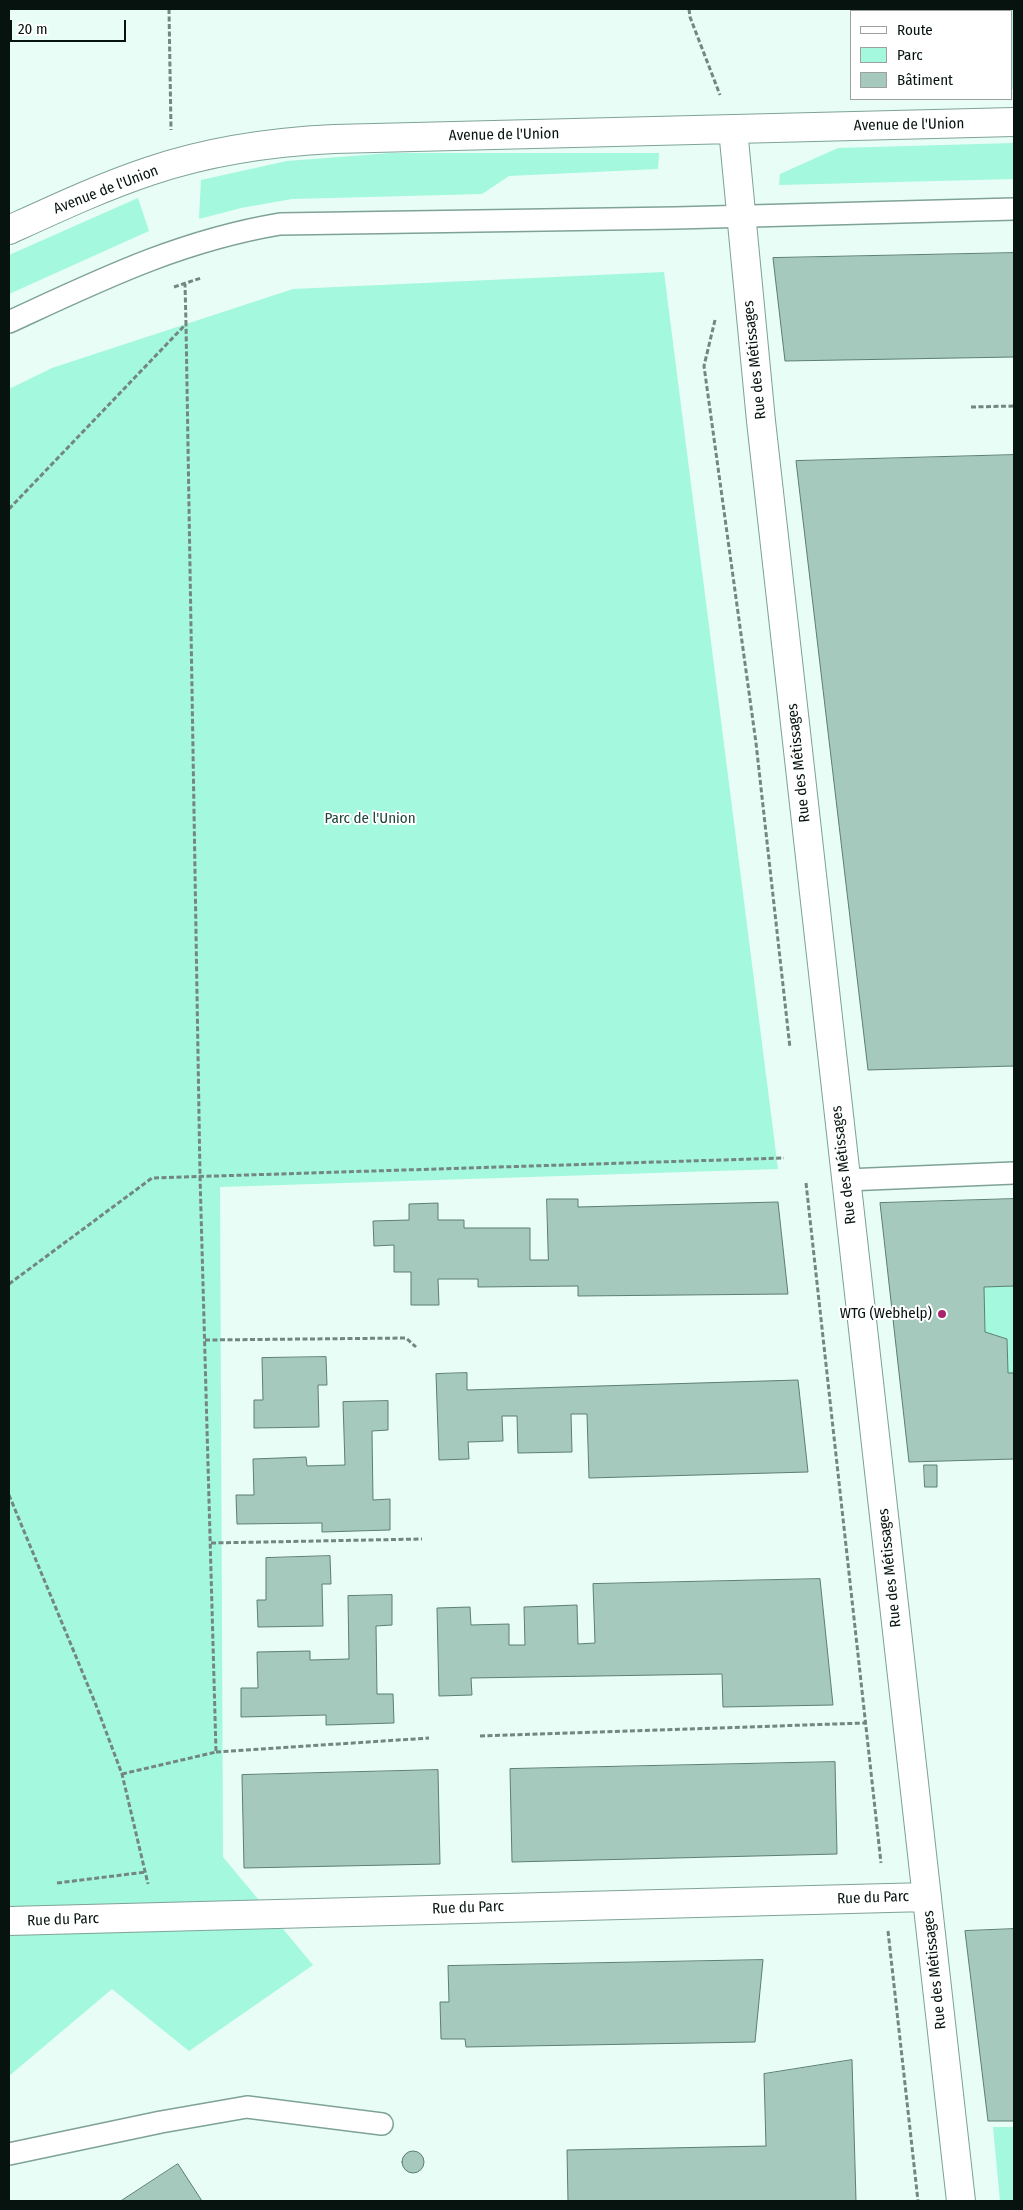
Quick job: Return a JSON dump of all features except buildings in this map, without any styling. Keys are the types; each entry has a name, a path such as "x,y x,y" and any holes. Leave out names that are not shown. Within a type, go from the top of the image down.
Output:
{"street":[{"name":"Avenue de l'Union","path":"9,230 150,171 236,149 294,141 1014,122"},
{"name":"Rue des Métissages","path":"733,129 740,215 764,440 961,2201"},
{"name":"Rue du Parc","path":"9,1921 927,1897"}],"lane":[{"path":"9,322 129,267 168,252 243,230 280,224 1014,209"},
{"path":"846,1180 1014,1173"},
{"path":"9,2154 161,2122 247,2107 382,2124"}],"path":[{"path":"169,9 172,165"},
{"path":"689,9 690,17 733,129"},
{"path":"168,289 203,278"},
{"path":"185,284 200,1176 216,1752"},
{"path":"716,319 704,366 756,743 790,1048"},
{"path":"9,509 186,324"},
{"path":"971,406 1014,406"},
{"path":"9,1284 152,1178 784,1158"},
{"path":"806,1183 918,2201"},
{"path":"205,1340 406,1338 416,1347"},
{"path":"9,1495 96,1705 122,1774 146,1872 152,1917"},
{"path":"210,1544 422,1539"},
{"path":"480,1736 865,1722"},
{"path":"122,1774 216,1752 429,1738"},
{"path":"48,1884 146,1872"}],"green space":[{"path":"1014,9 1014,89 1013,10 972,10"},
{"path":"1014,143 1014,179 779,185 780,174 838,148"},
{"path":"391,153 659,153 658,169 509,176 482,194 292,199 241,208 199,219 201,180 287,161"},
{"path":"138,198 149,231 9,294 9,255"},
{"name":"Parc de l'Union","path":"664,272 778,1169 220,1187 223,1857 313,1965 189,2051 112,1989 9,2076 9,389 52,368 293,289"},
{"path":"1014,1286 1014,1373 1008,1373 1007,1339 985,1332 984,1287"},
{"path":"993,2127 1014,2127 1014,2201 1000,2201"}],"place":[{"name":"WTG (Webhelp)","path":"942,1314"}]}
